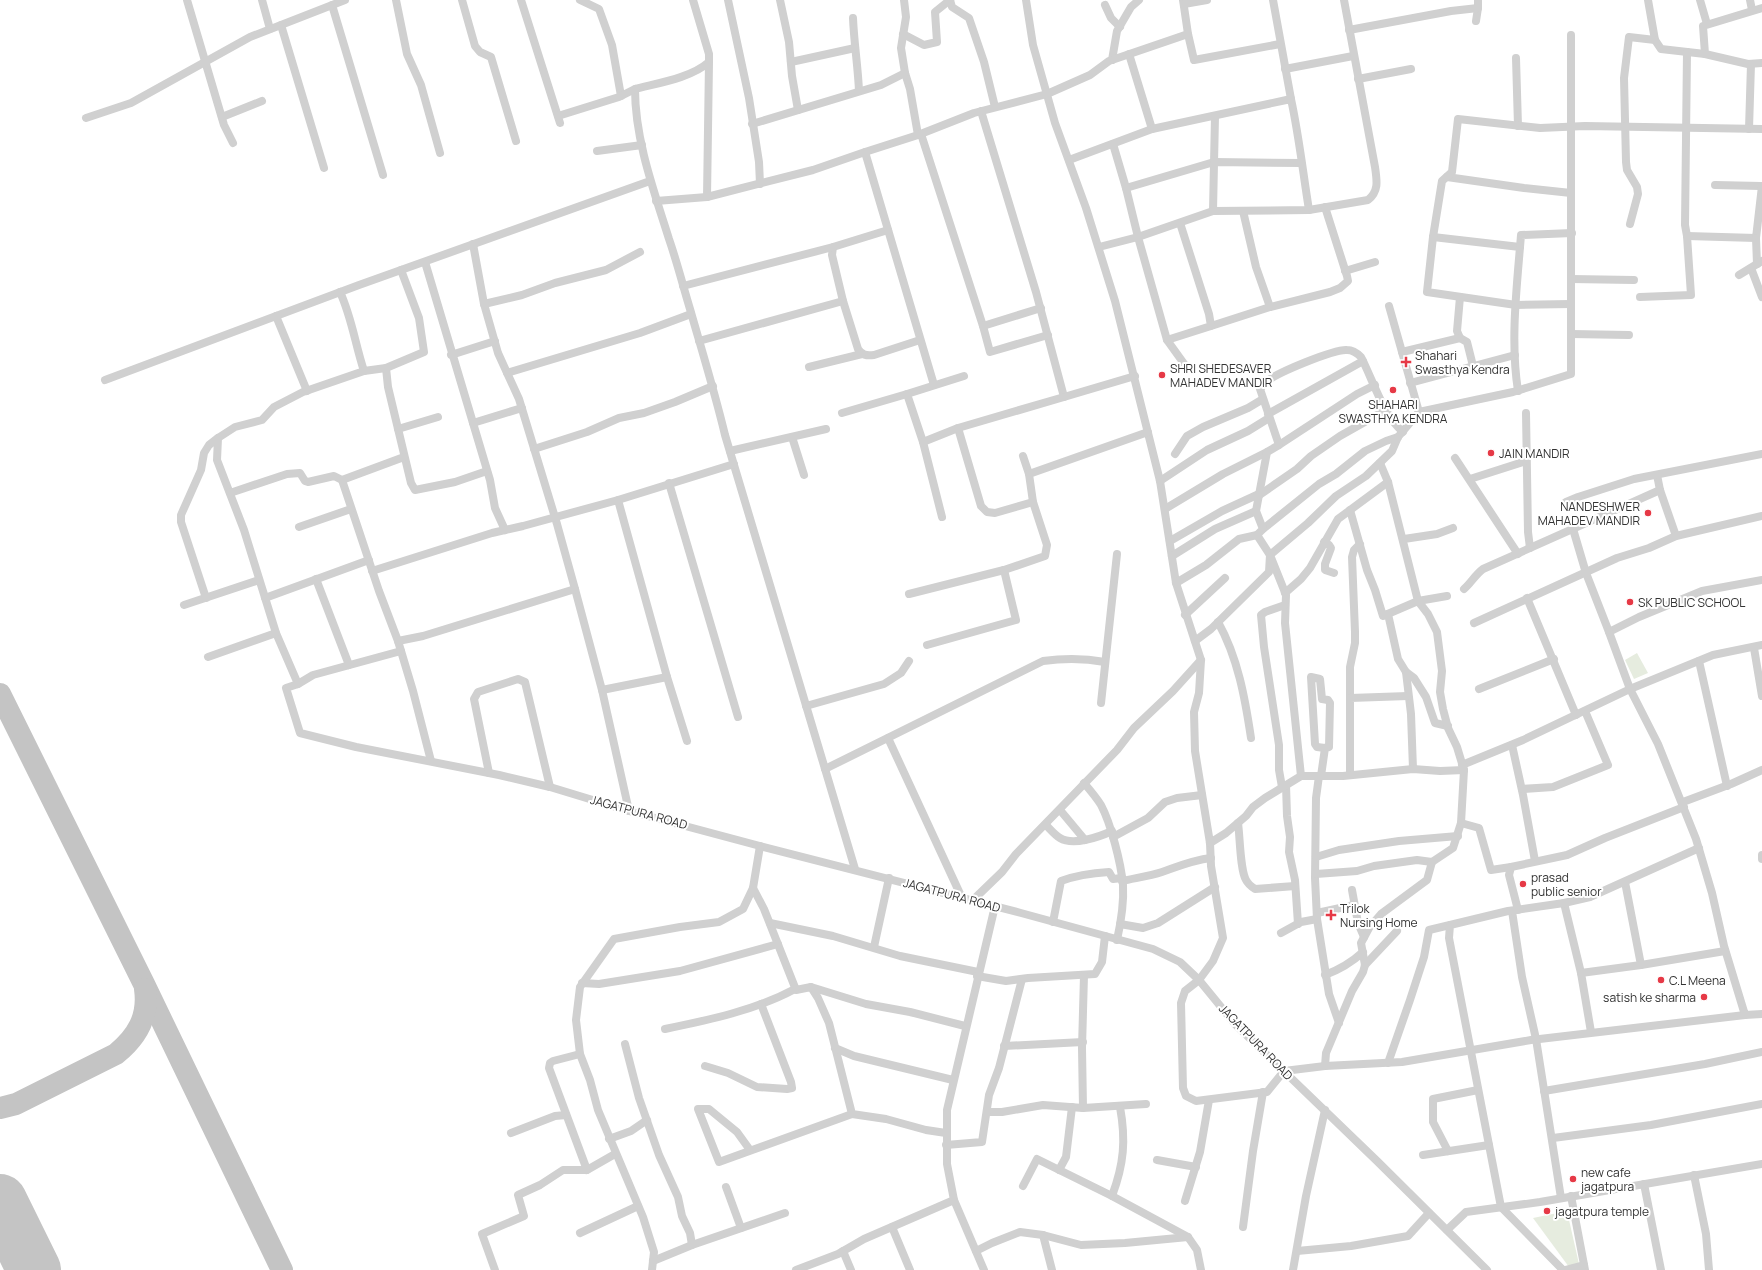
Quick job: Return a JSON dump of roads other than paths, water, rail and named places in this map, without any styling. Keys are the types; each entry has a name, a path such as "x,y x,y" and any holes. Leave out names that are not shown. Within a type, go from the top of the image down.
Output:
{"street":[{"path":"187,0 222,117 233,143"},
{"path":"262,0 270,29"},
{"path":"320,0 322,9"},
{"path":"86,118 131,103 250,37 345,0"},
{"path":"396,0 407,54 421,85 440,153"},
{"path":"462,0 475,46 480,52 491,57 516,140"},
{"path":"521,0 559,119 621,96 635,89 672,80 704,67 709,62"},
{"path":"580,0 599,9 612,45 621,96"},
{"path":"693,0 709,54 707,198"},
{"path":"728,0 749,98 759,162 760,184"},
{"path":"780,0 789,42 798,110"},
{"path":"904,0 906,17 901,48 919,135 983,326 990,352 1048,335"},
{"path":"903,34 924,45 937,42 935,12 950,0 952,7 969,18 984,62 995,107"},
{"path":"1026,0 1033,45 1055,123 1099,246 1135,376 1160,481 1176,582 1185,615 1201,660 1199,693 1194,712 1195,751 1210,843 1223,938 1213,961 1199,980 1185,991 1182,1003 1183,1088 1186,1096 1192,1101 1267,1092 1284,1071 1325,1066 1402,1062 1536,1039 1762,1014"},
{"path":"1112,60 1117,31 1131,8 1139,0"},
{"path":"1207,0 1183,2 1194,60 1280,44"},
{"path":"1273,0 1297,129 1301,163 1310,210"},
{"path":"1099,246 1138,237 1213,211 1310,210 1368,200 1374,195 1378,184 1353,56 1344,0"},
{"path":"1648,0 1655,40 1661,50 1705,54 1751,64 1762,63"},
{"path":"1700,0 1707,24"},
{"path":"1750,0 1752,10"},
{"path":"1349,30 1451,11 1478,4 1476,21"},
{"path":"332,5 383,175"},
{"path":"1105,5 1111,18 1120,26"},
{"path":"1705,54 1703,26 1762,8"},
{"path":"853,18 860,92"},
{"path":"281,25 324,168"},
{"path":"656,201 707,198 813,170 919,135 981,111 1047,94 1090,75 1112,60 1188,34"},
{"path":"1195,641 1218,622 1269,572 1270,555 1308,523 1336,496 1366,476 1392,451 1400,434 1419,412 1518,391 1571,374 1571,35"},
{"path":"1630,224 1638,194 1637,187 1626,170 1624,78 1628,37 1655,40"},
{"path":"791,62 855,48"},
{"path":"1640,297 1691,295 1685,225 1686,52"},
{"path":"1129,54 1152,129"},
{"path":"1285,69 1353,56"},
{"path":"1516,58 1518,126"},
{"path":"1749,129 1751,64"},
{"path":"1358,79 1411,69"},
{"path":"752,124 860,92 881,85 905,73"},
{"path":"635,89 635,103 650,182 713,386 730,451 855,869"},
{"path":"1069,160 1152,129 1291,99"},
{"path":"222,117 262,101"},
{"path":"981,111 1041,308 1064,397"},
{"path":"1213,211 1215,116"},
{"path":"1571,304 1516,305 1427,292 1433,237 1442,181 1452,172 1458,119 1540,128 1625,127 1762,129"},
{"path":"1113,144 1167,340 1185,365"},
{"path":"597,151 642,145"},
{"path":"866,152 934,385"},
{"path":"1126,188 1214,162 1301,163"},
{"path":"1447,177 1571,193"},
{"path":"105,380 340,292 650,182"},
{"path":"1715,185 1762,186 1756,238 1757,264 1762,297"},
{"path":"1167,340 1270,307 1340,288 1348,281 1325,207"},
{"path":"1243,211 1256,267 1270,307"},
{"path":"1180,223 1209,314 1211,326"},
{"path":"683,286 833,247 888,230"},
{"path":"1518,391 1515,372 1515,355 1516,305 1521,235 1572,233"},
{"path":"1687,236 1756,238"},
{"path":"1433,237 1520,246"},
{"path":"473,244 484,304 498,353 522,408 555,516 602,690 629,811"},
{"path":"833,247 832,255 843,301 858,349 862,354"},
{"path":"484,304 522,295 555,283 606,270 640,252"},
{"path":"424,262 487,471 495,508 505,530"},
{"path":"1345,271 1375,262"},
{"path":"1739,275 1757,264"},
{"path":"206,598 181,522 181,516 201,470 204,453 209,445 235,427 262,420 274,407 307,391 364,371 386,368 424,352 419,318 401,270"},
{"path":"1571,279 1634,280"},
{"path":"340,292 349,313 356,348 364,371"},
{"path":"1460,297 1457,331 1460,338 1467,342 1473,366"},
{"path":"699,341 843,301"},
{"path":"1389,306 1419,412"},
{"path":"983,326 1041,308"},
{"path":"508,374 640,333 691,314"},
{"path":"276,316 307,391"},
{"path":"1571,334 1629,335"},
{"path":"1402,352 1460,338"},
{"path":"451,355 495,340"},
{"path":"809,367 862,354 868,356 874,355 920,340"},
{"path":"1279,445 1260,389 1266,382 1288,369 1336,351 1348,350 1356,352 1363,362 1386,410 1400,434"},
{"path":"1410,383 1515,355"},
{"path":"1160,481 1207,450 1248,431 1269,416 1363,362"},
{"path":"386,368 388,387 404,457 411,483 415,490 455,482 487,471"},
{"path":"842,413 964,376"},
{"path":"922,442 958,428 1135,376"},
{"path":"1165,509 1223,474 1279,445 1357,394 1374,385"},
{"path":"534,449 587,432 619,418 675,402 713,386"},
{"path":"907,394 922,442 942,517"},
{"path":"1175,454 1187,436 1203,427 1248,408 1263,399"},
{"path":"473,423 522,408"},
{"path":"1170,541 1222,511 1259,495 1297,469 1311,456 1340,436 1386,410"},
{"path":"1526,413 1528,536 1530,548"},
{"path":"398,430 438,418"},
{"path":"958,428 981,506 987,512 995,513 1033,502"},
{"path":"730,451 826,429"},
{"path":"1029,474 1148,432"},
{"path":"1176,582 1206,565 1239,539 1260,532 1365,451 1400,434"},
{"path":"792,437 804,475"},
{"path":"218,438 217,460 244,530 276,633 298,684 313,675 401,651"},
{"path":"1266,452 1256,511 1260,532 1285,593 1285,623 1289,647 1291,686 1301,776"},
{"path":"1566,502 1634,479 1762,454"},
{"path":"909,594 1004,570 1045,556 1047,545 1033,502 1029,474 1023,456"},
{"path":"342,480 404,457"},
{"path":"1455,458 1518,554"},
{"path":"1470,479 1526,461"},
{"path":"1365,965 1361,943 1369,928 1381,914 1427,880 1432,862 1453,848 1461,823 1463,767 1457,746 1442,708 1440,692 1442,670 1437,632 1428,614 1418,601 1404,539 1388,482 1380,462"},
{"path":"372,571 460,542 618,500 734,464"},
{"path":"230,493 287,474 300,473 305,481 308,482 334,476 342,480 372,571 398,641 413,691 431,761"},
{"path":"1657,475 1660,490 1676,536"},
{"path":"1285,593 1304,575 1338,519 1388,482"},
{"path":"669,483 738,716"},
{"path":"1464,589 1470,584 1475,575 1483,569 1660,490"},
{"path":"618,500 667,676 687,741"},
{"path":"299,527 351,509"},
{"path":"1350,510 1367,570 1383,616 1418,601 1446,596"},
{"path":"1172,556 1215,529 1237,518 1256,511"},
{"path":"1474,623 1617,558 1649,548 1676,536 1762,516"},
{"path":"1404,539 1437,534 1453,528"},
{"path":"1573,530 1586,572 1630,689 1658,744 1684,805 1699,848 1712,893 1725,951 1744,1015"},
{"path":"1324,542 1331,548 1325,564 1325,570 1334,573"},
{"path":"1350,775 1350,667 1355,643 1352,557 1354,550 1360,544"},
{"path":"1101,703 1117,554"},
{"path":"265,598 369,560"},
{"path":"927,645 1016,620 1004,570"},
{"path":"1185,615 1225,578"},
{"path":"316,579 349,665"},
{"path":"184,605 259,580"},
{"path":"1609,632 1639,617 1702,591 1762,580"},
{"path":"398,641 423,636 575,589"},
{"path":"1528,598 1576,715"},
{"path":"1285,605 1265,612 1261,615 1261,620 1278,745 1279,770 1284,786 1286,816 1290,837 1289,852 1295,886 1298,924"},
{"path":"1388,614 1398,659 1406,672 1414,678 1426,697 1435,723 1448,726"},
{"path":"1218,622 1229,642 1241,680 1251,738"},
{"path":"208,657 276,633"},
{"path":"1210,843 1238,823 1253,807 1301,776 1350,775 1413,768 1440,771 1463,767 1630,689 1713,655 1758,647 1762,696"},
{"path":"825,769 1043,661 1060,658 1105,662"},
{"path":"1480,690 1554,659"},
{"path":"974,900 1002,872 1016,854 1117,750 1134,728 1173,691 1201,660"},
{"path":"806,706 884,684 900,673 909,661"},
{"path":"1699,661 1727,786"},
{"path":"1406,672 1411,714 1413,768"},
{"path":"602,690 667,676"},
{"path":"1325,748 1317,747 1315,744 1310,678 1314,676 1320,679 1322,699 1328,700 1330,703 1329,747 1325,748 1316,798 1317,916 1328,994 1339,1023"},
{"path":"489,773 474,699 478,692 518,679 525,682 550,787"},
{"name":"JAGATPURA ROAD","path":"298,684 286,688 300,733 356,747 431,761 550,787 629,811 974,900 1153,949 1180,962 1199,980 1235,1024 1325,1110 1487,1270"},
{"path":"1350,698 1408,696"},
{"path":"1522,789 1553,787 1608,765 1585,711"},
{"path":"888,738 962,898"},
{"path":"1512,745 1522,789 1535,861"},
{"path":"1461,823 1479,828 1491,870 1567,855 1762,770"},
{"path":"1084,783 1100,804 1112,834 1122,880 1120,924 1117,940"},
{"path":"1046,824 1060,838 1072,841 1097,838 1112,834 1148,818 1165,802 1177,798 1202,795"},
{"path":"1060,810 1085,840"},
{"path":"1238,823 1242,866 1245,880 1256,889 1295,886"},
{"path":"1316,857 1339,850 1399,841 1458,836"},
{"path":"652,1270 654,1252 638,1206 609,1140 580,1054 576,1020 580,986 614,939 680,927 719,922 743,910 753,888 760,846"},
{"path":"1388,1063 1424,957 1429,930 1515,910 1564,903 1590,897 1699,848"},
{"path":"1053,922 1062,881 1083,874 1109,872 1113,879 1122,880 1161,872 1196,860 1211,858"},
{"path":"1316,874 1357,871 1374,866 1417,860 1432,862"},
{"path":"1511,866 1509,875 1515,910 1522,977 1536,1039 1562,1198"},
{"path":"874,947 889,878"},
{"path":"1624,882 1641,965"},
{"path":"1120,924 1143,928 1158,923 1215,886"},
{"path":"753,888 770,923 795,989"},
{"path":"1352,890 1358,923 1364,937"},
{"path":"1564,903 1581,973 1591,1032"},
{"path":"1281,932 1317,916 1354,905"},
{"path":"984,1270 954,1200 946,1164 946,1110 995,906"},
{"path":"770,923 833,936 900,956 1006,982 1022,979 1096,974 1102,962 1105,936"},
{"path":"1450,925 1449,938 1501,1207 1564,1270 1585,1267 1571,1196"},
{"path":"1325,1066 1326,1053 1365,965 1397,931"},
{"path":"582,983 599,984 680,971 778,944"},
{"path":"1581,973 1725,951"},
{"path":"1325,975 1342,969 1362,952"},
{"path":"1084,974 1082,1042 1084,1108"},
{"path":"946,1145 982,1142 989,1095 999,1068 1004,1046 1012,1023 1022,979"},
{"path":"665,1029 761,1004 779,998 795,989 810,987 866,1004 910,1012 966,1026"},
{"path":"810,987 818,998 829,1024 841,1065 852,1114"},
{"path":"705,1066 728,1073 757,1087 792,1088 761,1004"},
{"path":"1004,1046 1082,1042"},
{"path":"625,1044 639,1098 659,1155 678,1197 682,1216 690,1233 692,1245"},
{"path":"835,1048 854,1056 953,1080"},
{"path":"1544,1091 1705,1064 1762,1052"},
{"path":"580,1054 553,1061 550,1063 549,1068 587,1170"},
{"path":"1448,1151 1433,1122 1433,1099 1478,1090"},
{"path":"1243,1227 1253,1151 1263,1092"},
{"path":"1185,1201 1196,1167 1209,1100"},
{"path":"987,1112 1002,1112 1044,1105 1084,1108 1120,1107 1146,1104"},
{"path":"1552,1138 1651,1125 1762,1104"},
{"path":"1059,1170 1066,1157 1072,1107"},
{"path":"1112,1196 1123,1162 1124,1140 1120,1107"},
{"path":"750,1150 737,1132 709,1109 698,1109 719,1162 852,1114 886,1119 926,1130 946,1133"},
{"path":"1293,1270 1306,1196 1325,1110"},
{"path":"511,1133 555,1116 566,1115"},
{"path":"609,1140 631,1131 647,1120"},
{"path":"1423,1155 1489,1145"},
{"path":"495,1270 482,1234 524,1216 518,1195 540,1185 563,1170 587,1170 615,1154"},
{"path":"1023,1186 1037,1159 1112,1196 1188,1237 1197,1250 1201,1270"},
{"path":"1156,1160 1196,1167"},
{"path":"1447,1230 1466,1212 1562,1198 1762,1164"},
{"path":"1694,1176 1706,1234 1709,1270"},
{"path":"1644,1184 1661,1270"},
{"path":"726,1187 741,1228"},
{"path":"796,1270 843,1251 892,1227 954,1200"},
{"path":"580,1233 638,1206"},
{"path":"1297,1251 1351,1246 1408,1236 1429,1212"},
{"path":"653,1261 692,1245 785,1213"},
{"path":"892,1227 910,1270"},
{"path":"976,1251 1020,1232 1044,1235 1081,1245 1125,1243 1188,1237"},
{"path":"1044,1235 1052,1270"},
{"path":"843,1251 851,1270"}],"place":[{"name":"Shahari Swasthya Kendra","path":"1406,362"},
{"name":"SHRI SHEDESAVER MAHADEV MANDIR","path":"1162,375"},
{"name":"SHAHARI SWASTHYA KENDRA","path":"1393,390"},
{"name":"JAIN MANDIR","path":"1491,453"},
{"name":"NANDESHWER MAHADEV MANDIR","path":"1648,513"},
{"name":"SK PUBLIC SCHOOL","path":"1630,602"},
{"name":"prasad public senior","path":"1523,884"},
{"name":"Trilok Nursing Home","path":"1331,915"},
{"name":"C.L Meena","path":"1661,980"},
{"name":"satish ke sharma","path":"1704,997"},
{"name":"new cafe jagatpura","path":"1573,1179"},
{"name":"jagatpura temple","path":"1547,1211"}]}
